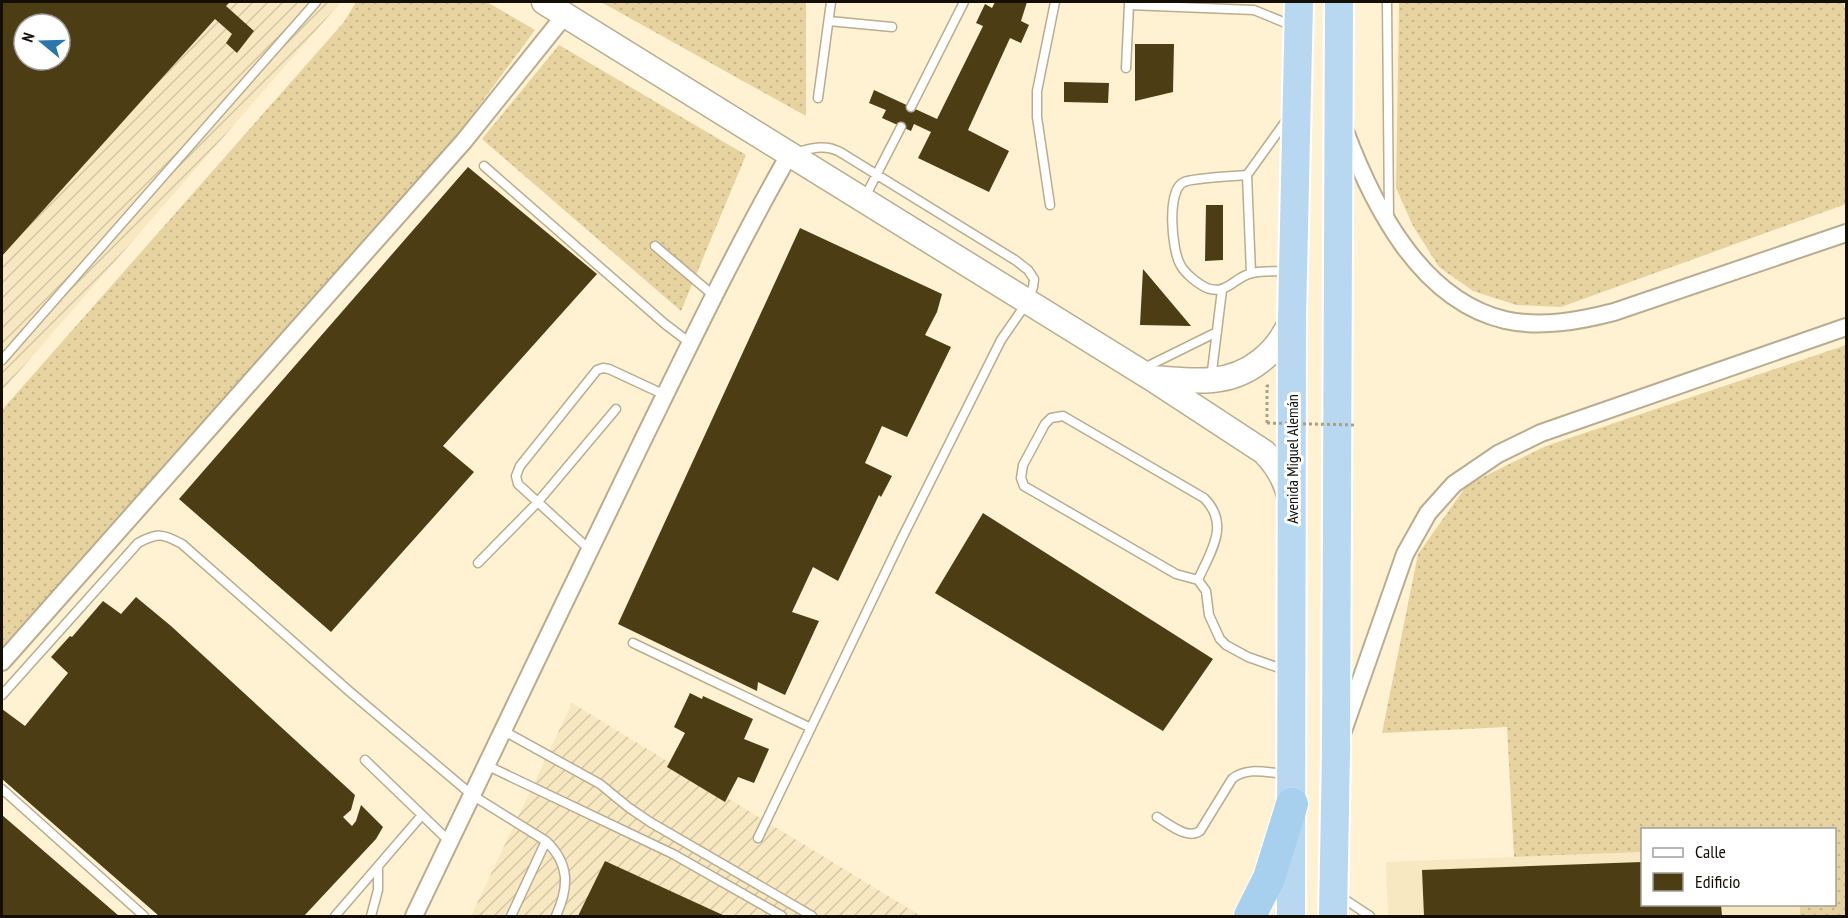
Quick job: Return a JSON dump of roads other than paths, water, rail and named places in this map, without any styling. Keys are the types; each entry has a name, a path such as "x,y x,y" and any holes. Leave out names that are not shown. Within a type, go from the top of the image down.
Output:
{"highway":[{"path":"1333,904 1336,751 1339,2"},
{"name":"Avenida Miguel Alemán","path":"1291,916 1292,317 1299,15"},
{"path":"1250,916 1269,878 1292,789"}],"main road":[{"path":"544,2 1145,374 1264,452 1284,480 1293,513"},
{"path":"1145,374 1211,381 1239,374 1264,359 1281,341 1292,317"}],"street":[{"path":"2,662 464,141 565,15"},
{"path":"1339,117 1362,171 1389,222 1421,270 1441,288 1468,306 1504,320 1542,324 1577,321 1614,312 1846,233"},
{"path":"414,916 713,295 789,155"},
{"path":"1336,751 1405,554 1428,513 1454,484 1498,454 1541,434 1846,327"}],"lane":[{"path":"2,360 316,2"},
{"path":"818,98 831,2"},
{"path":"911,107 964,2"},
{"path":"1050,205 1037,117 1037,90 1055,2"},
{"path":"1262,13 1263,2"},
{"path":"1387,2 1389,222"},
{"path":"1126,68 1129,4 1299,15"},
{"path":"829,21 892,27"},
{"path":"1251,273 1247,175 1297,105"},
{"path":"864,201 901,127"},
{"path":"758,838 902,538 1001,340 1028,301 1034,287 1034,279 1028,270 1006,254 828,147 810,148 789,155"},
{"path":"484,166 665,324 690,343"},
{"path":"1247,175 1184,181 1174,194 1173,243 1180,265 1192,278 1208,289 1222,290 1251,273 1293,271"},
{"path":"655,246 713,295"},
{"path":"1211,381 1222,290"},
{"path":"1145,374 1217,332"},
{"path":"590,550 518,484 516,476 520,466 597,370 609,369 665,395"},
{"path":"478,563 537,503 616,409"},
{"path":"1198,580 1218,528 1212,506 1204,498 1063,416 1051,418 1045,424 1023,465 1021,478 1024,486 1176,574 1198,580 1206,591 1209,615 1220,639 1226,645 1248,657 1292,672"},
{"path":"2,695 138,543 154,534 170,537 182,544 349,691 472,795 546,841 561,858 565,871 566,887 556,916"},
{"path":"633,643 811,728"},
{"path":"502,730 600,784 650,822 812,916"},
{"path":"365,760 450,842"},
{"path":"486,765 673,854 782,916"},
{"path":"1157,817 1187,834 1196,834 1232,779 1245,771 1292,789"},
{"path":"2,789 144,916"},
{"path":"335,916 422,815"},
{"path":"510,916 546,841"},
{"path":"371,916 378,890 378,867"},
{"path":"1333,904 1370,916"}]}
